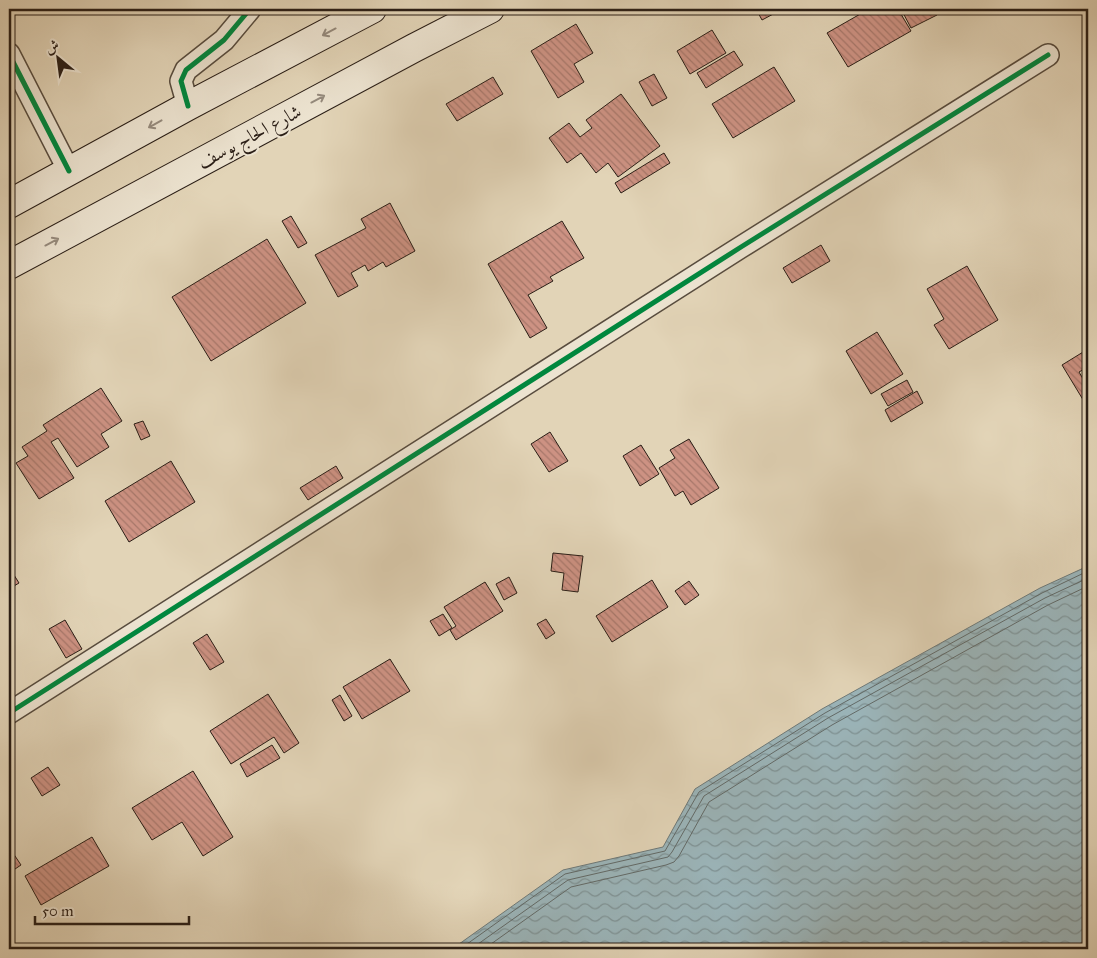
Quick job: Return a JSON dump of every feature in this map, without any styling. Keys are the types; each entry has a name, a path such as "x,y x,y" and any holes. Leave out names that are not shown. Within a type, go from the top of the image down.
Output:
{"main road":[{"path":"9,204 188,106 372,9"},
{"name":"شارع الحاج يوسف","path":"9,265 396,57 490,9"}],"street":[{"path":"188,106 181,81 186,70 224,40 250,9"},
{"path":"9,54 69,171"},
{"path":"9,712 741,247 1048,55"}],"water":[{"path":"1088,566 1088,949 452,949 563,870 663,847 695,789 822,709 1040,588"}],"building":[{"path":"756,9 775,9 777,12 762,20"},
{"path":"869,9 898,9 911,31 848,67 827,33"},
{"path":"901,9 934,9 937,15 911,28"},
{"path":"576,24 593,53 574,64 584,82 558,98 531,51"},
{"path":"712,30 726,53 690,74 677,51"},
{"path":"734,51 743,65 706,88 697,73"},
{"path":"774,67 795,101 733,138 712,104"},
{"path":"654,74 667,98 652,106 639,82"},
{"path":"493,77 503,94 457,121 446,104"},
{"path":"621,94 660,146 618,177 608,163 596,173 581,153 567,163 549,138 569,123 580,137 592,128 586,120"},
{"path":"664,153 670,163 621,193 615,183"},
{"path":"390,203 415,251 386,267 383,262 368,271 365,265 351,273 358,286 338,297 315,255 366,228 361,219"},
{"path":"291,216 307,243 298,248 282,221"},
{"path":"562,221 584,258 550,277 553,281 528,295 547,328 530,338 488,264"},
{"path":"267,239 306,303 211,361 172,297"},
{"path":"821,245 830,261 792,283 783,268"},
{"path":"967,266 998,320 949,349 934,325 944,319 927,289"},
{"path":"877,332 903,374 871,394 846,351"},
{"path":"1088,349 1088,367 1079,372 1088,387 1088,401 1085,403 1062,365"},
{"path":"907,380 913,392 888,406 881,394"},
{"path":"101,388 122,421 101,434 109,447 77,467 58,438 51,442 74,478 39,499 16,463 28,456 22,447 47,431 43,425"},
{"path":"917,391 923,403 891,422 885,410"},
{"path":"143,421 150,436 141,440 134,424"},
{"path":"550,432 568,461 549,472 531,444"},
{"path":"689,439 719,488 691,505 683,491 675,496 659,468 675,458 670,450"},
{"path":"641,445 659,474 640,486 623,456"},
{"path":"171,461 195,502 129,542 105,501"},
{"path":"336,466 343,478 308,500 300,488"},
{"path":"553,553 583,556 578,592 562,590 564,573 551,571"},
{"path":"9,567 19,583 9,589"},
{"path":"509,577 517,593 504,600 496,584"},
{"path":"652,580 668,607 612,642 596,616"},
{"path":"689,581 699,595 685,605 675,591"},
{"path":"485,582 503,611 456,640 450,630 456,626 444,607"},
{"path":"443,614 452,628 439,636 430,621"},
{"path":"546,619 555,633 546,639 537,624"},
{"path":"65,620 82,649 66,658 49,629"},
{"path":"207,634 224,662 210,670 193,643"},
{"path":"390,659 410,691 362,719 343,687"},
{"path":"268,694 299,743 284,753 274,737 231,764 210,731"},
{"path":"340,695 352,716 344,721 332,700"},
{"path":"272,745 280,758 247,777 240,764"},
{"path":"48,767 60,785 42,796 31,778"},
{"path":"193,771 233,837 203,856 182,822 152,840 132,808"},
{"path":"92,837 109,866 41,905 25,876"},
{"path":"9,847 21,865 9,873"}],"cycle path":[{"path":"188,106 181,81 186,70 224,40 250,9"},
{"path":"9,54 69,171"},
{"path":"9,713 741,247 1048,55"}]}
